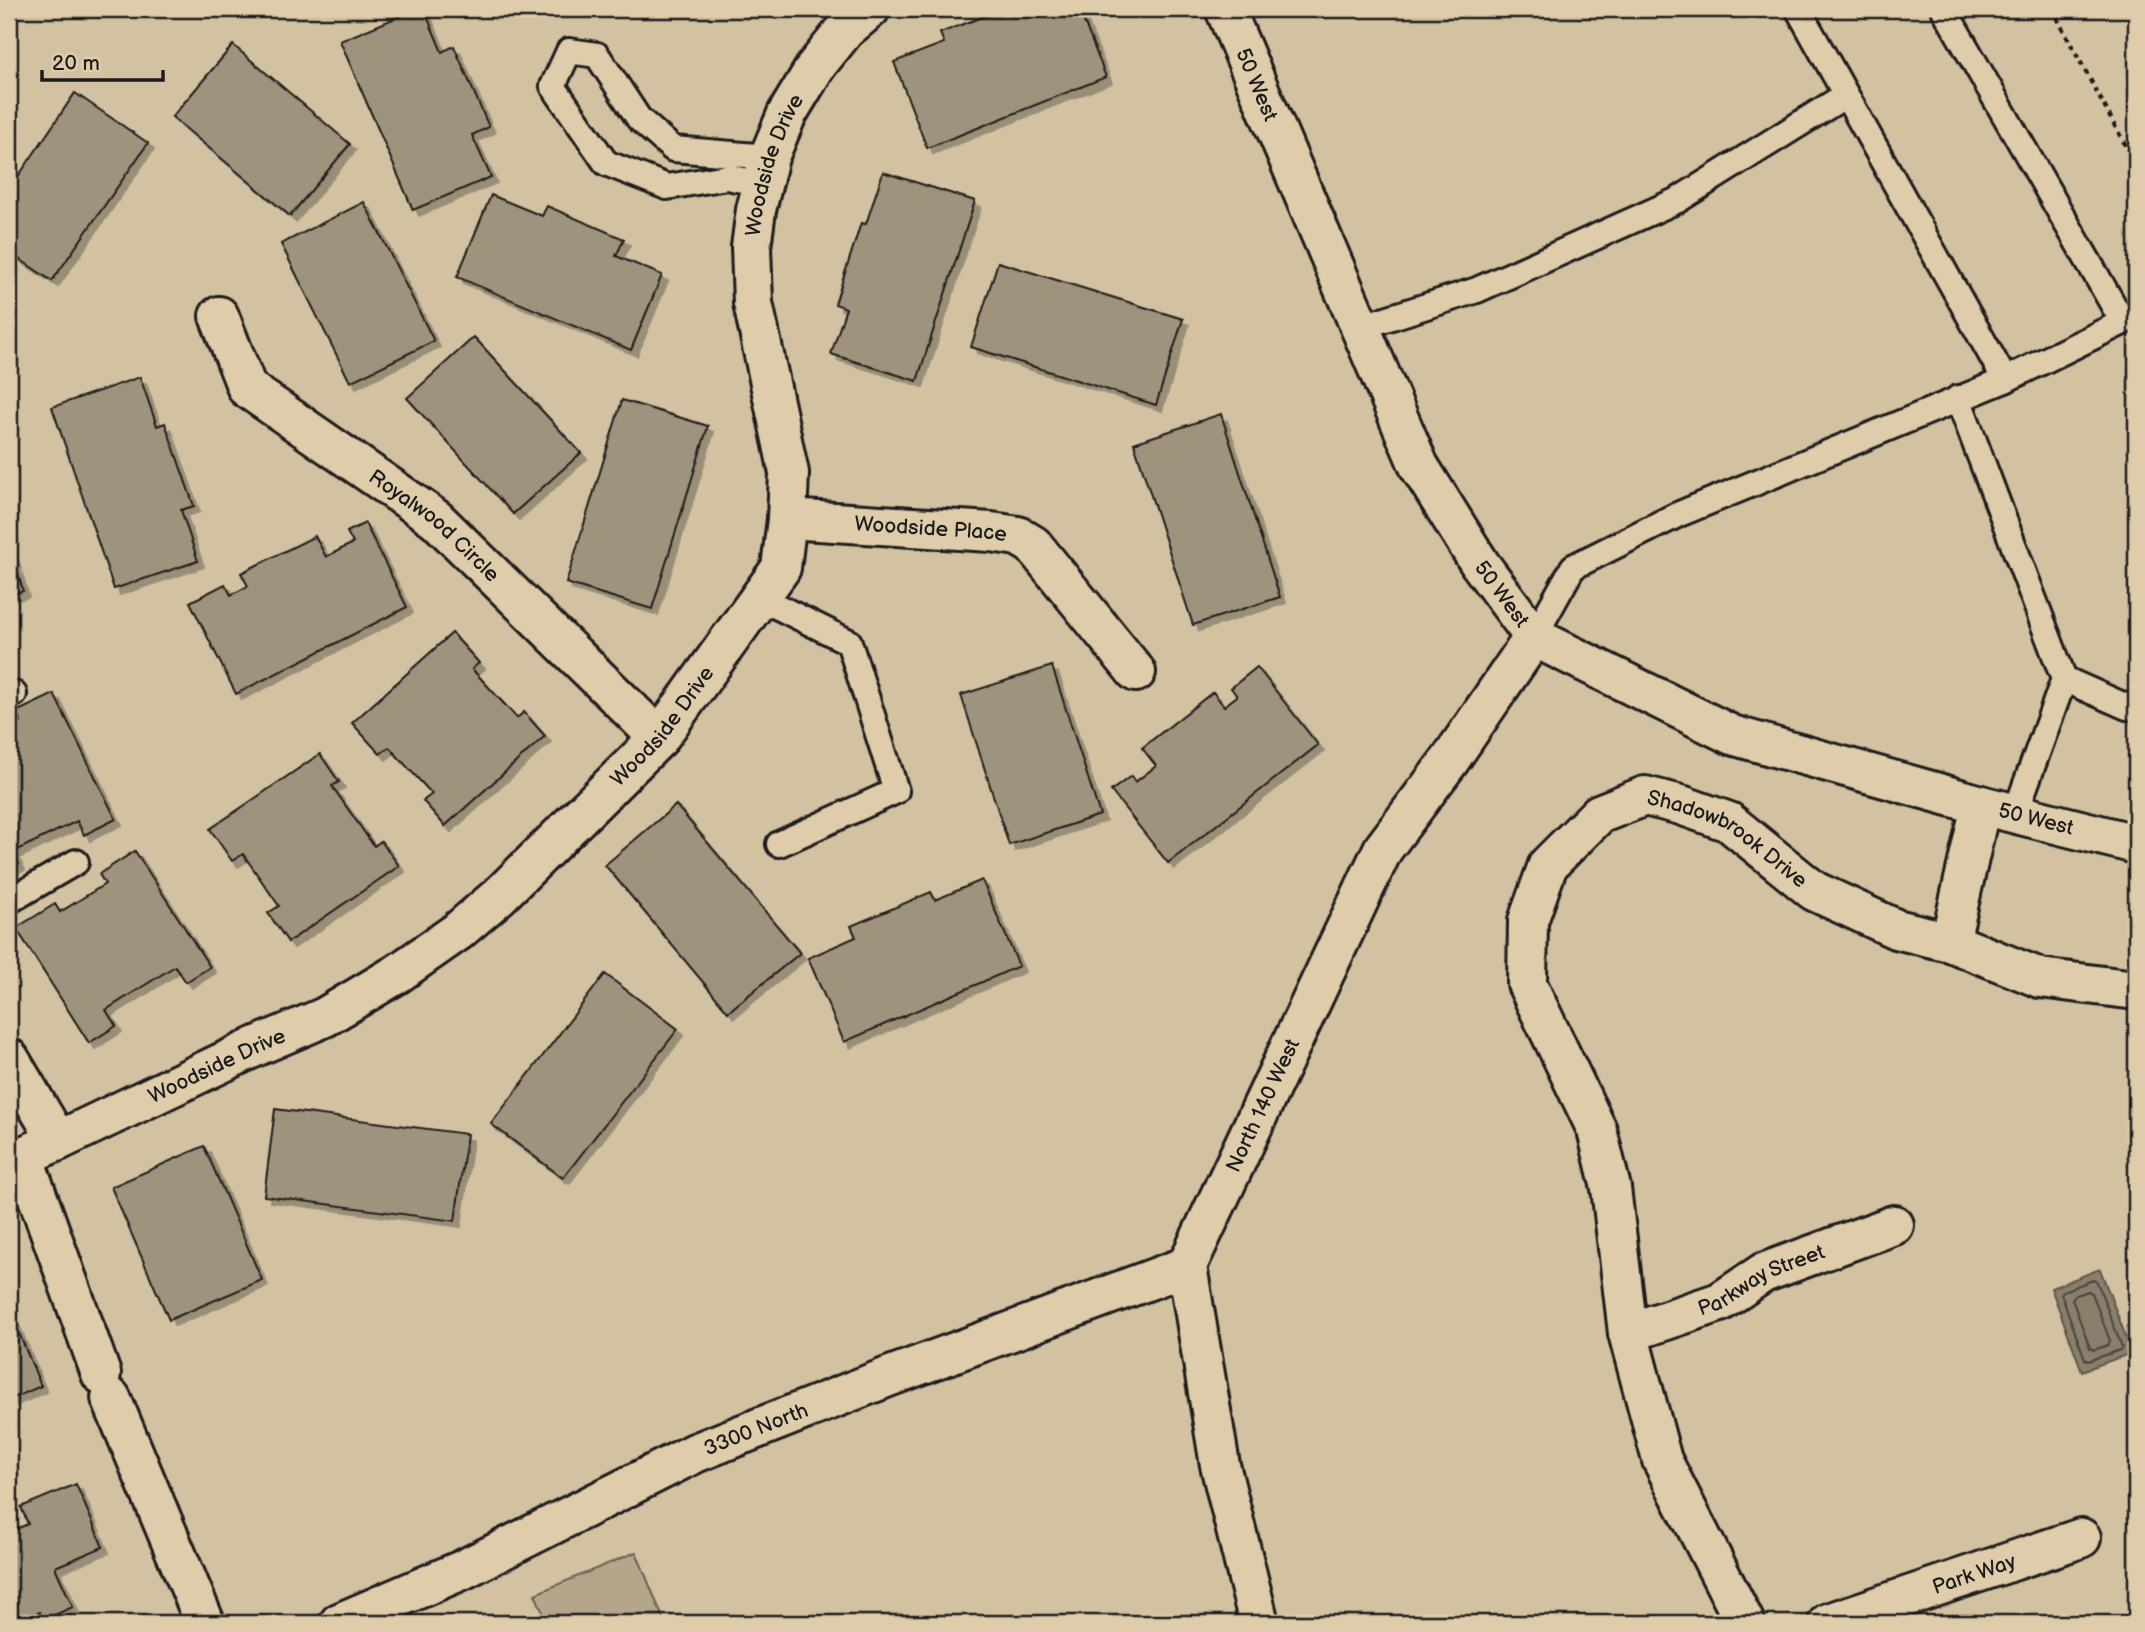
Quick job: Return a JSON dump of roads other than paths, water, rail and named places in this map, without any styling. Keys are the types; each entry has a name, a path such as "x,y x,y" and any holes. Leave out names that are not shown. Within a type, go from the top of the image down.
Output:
{"street":[{"name":"Woodside Drive","path":"16,1159 325,1017 397,975 457,932 499,896 659,738 781,568 788,519 789,472 752,303 751,247 756,210 766,171 787,114 816,66 845,30 870,9"},
{"name":"50 West","path":"1225,9 1419,466 1480,564 1534,637 1732,735 1998,810 2136,844"},
{"name":"Royalwood Circle","path":"219,316 247,388 436,519 659,738"},
{"name":"Woodside Place","path":"788,519 1018,536 1033,545 1136,672"},
{"name":"North 140 West","path":"1187,1266 1383,849 1450,760 1534,637"},
{"name":"Shadowbrook Drive","path":"1745,1623 1662,1460 1628,1334 1611,1188 1597,1130 1527,984 1528,921 1548,865 1600,814 1645,796 1729,822 1814,891 1896,929 1950,942 2040,978 2136,990"},
{"path":"1950,942 1998,810"},
{"path":"9,1058 58,1141"},
{"path":"16,1159 106,1386 205,1623"},
{"name":"Parkway Street","path":"1628,1334 1720,1302 1763,1273 1894,1225"},
{"path":"1187,1266 1220,1465 1259,1623"},
{"name":"3300 North","path":"339,1623 462,1570 695,1453 888,1377 1187,1266"},
{"name":"Park Way","path":"1828,1623 2081,1538"}],"lane":[{"path":"1798,9 2005,380"},
{"path":"1534,637 1573,567 1677,515 2005,380 2123,322 1944,9"},
{"path":"569,51 597,55 639,119 673,149 766,171 667,187 606,163 553,86 569,51"},
{"path":"1360,327 1477,290 1678,200 1846,95"},
{"path":"1958,398 2064,679 2127,707 2136,706"},
{"path":"760,598 849,642 896,791 779,844"},
{"path":"1998,810 2064,679"},
{"path":"9,901 76,862"}],"water":[{"path":"2100,1269 2132,1353 2082,1371 2051,1288"}]}
